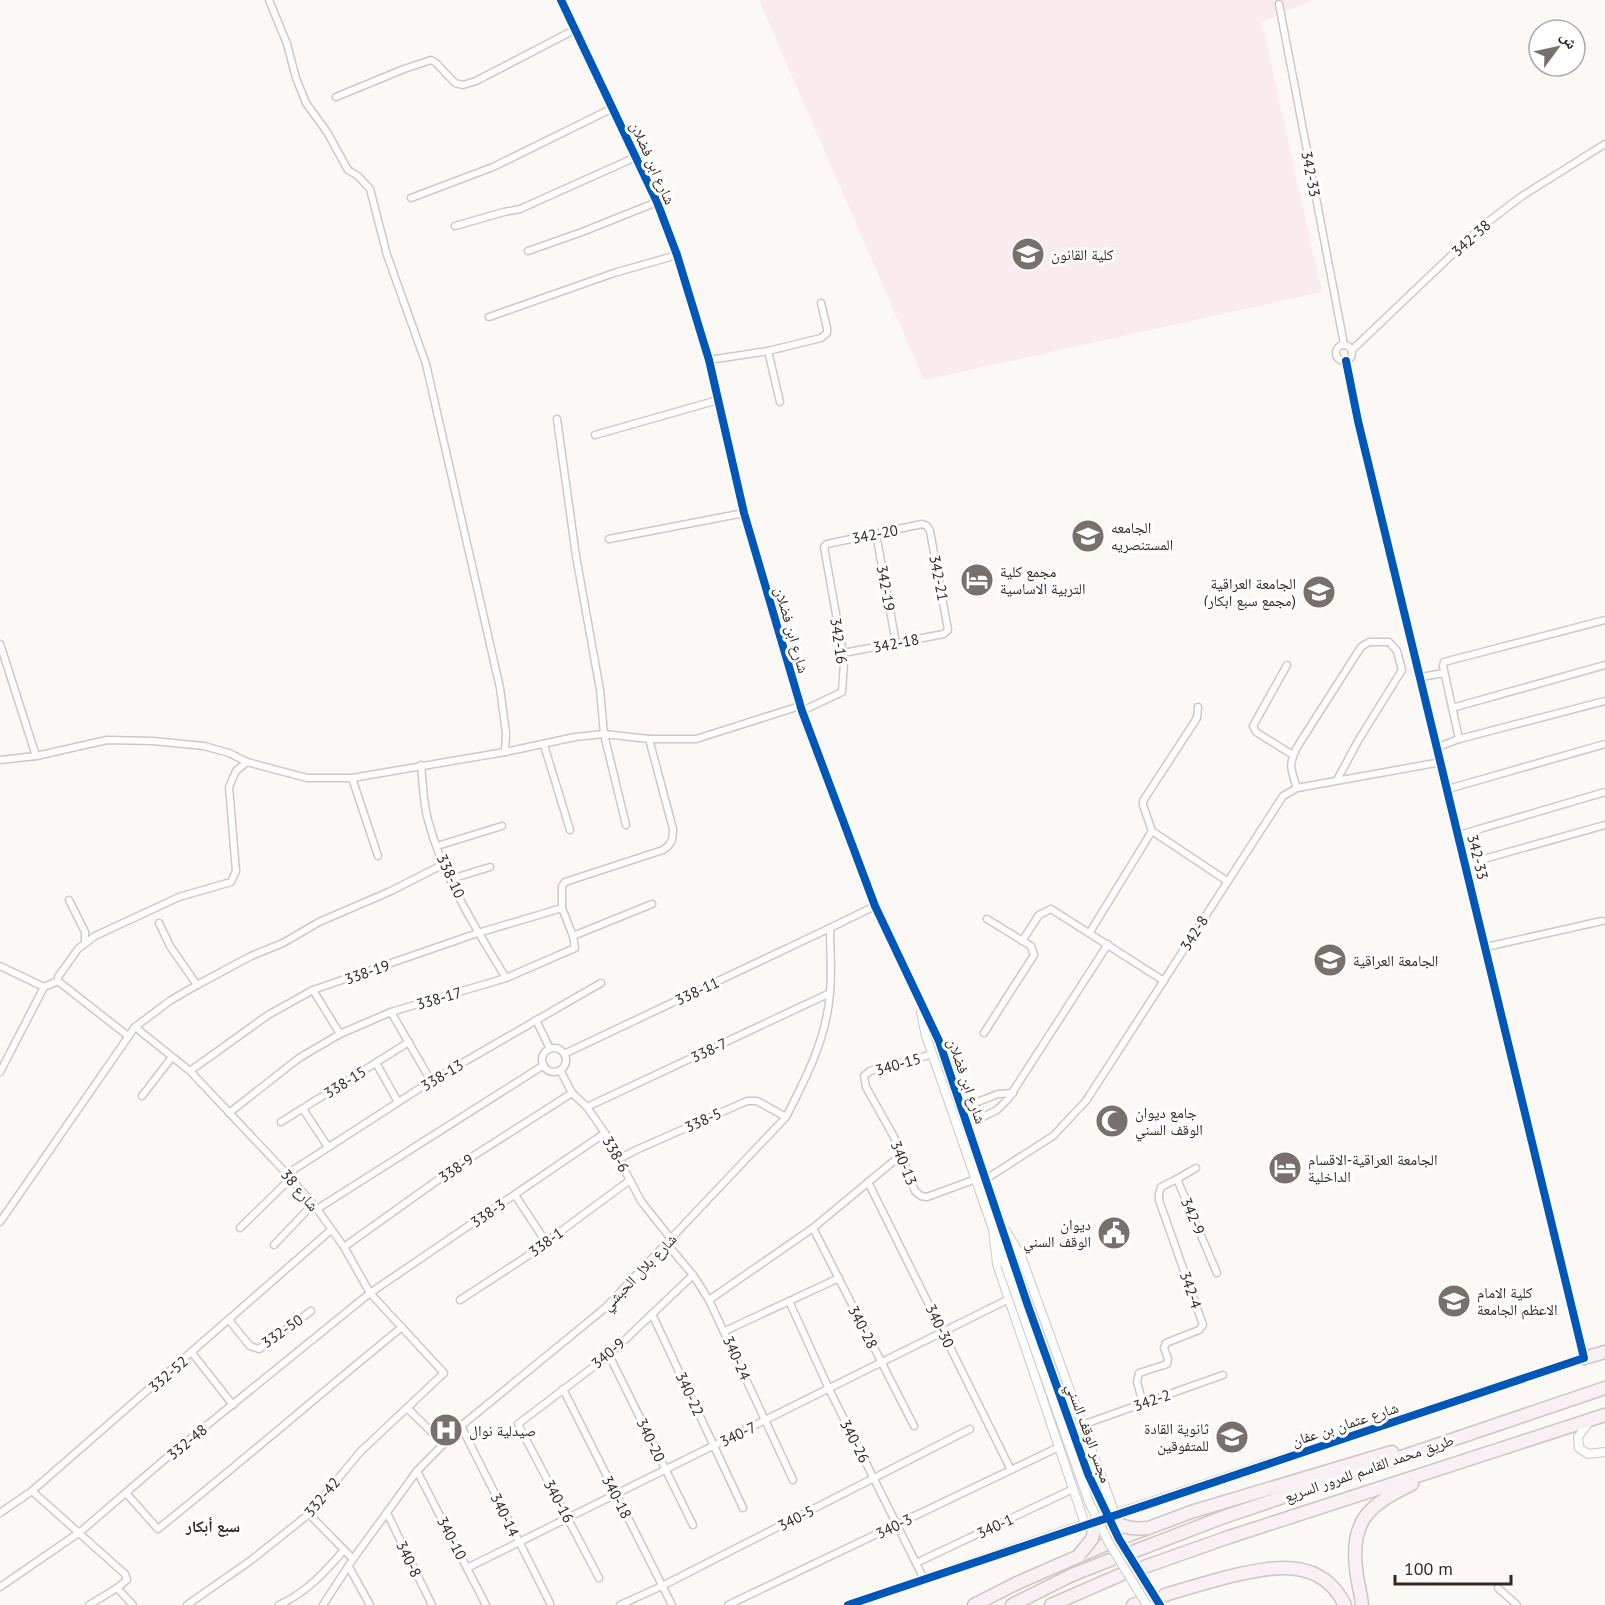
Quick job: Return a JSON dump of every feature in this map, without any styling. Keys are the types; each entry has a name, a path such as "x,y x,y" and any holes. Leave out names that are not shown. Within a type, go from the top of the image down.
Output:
{"highway":[{"path":"1584,1358 1605,1352"},
{"name":"طريق محمد القاسم للمرور السريع","path":"1134,1551 1221,1518 1605,1388"},
{"name":"طريق محمد القاسم للمرور السريع","path":"1144,1567 1229,1537 1600,1417"},
{"path":"974,1605 1079,1555 1146,1528 1276,1486 1407,1448 1449,1441"},
{"path":"1362,1605 1355,1559 1357,1538 1363,1520 1382,1500 1449,1466"},
{"path":"1079,1555 1092,1539 1101,1518 1129,1528 1146,1528"},
{"path":"1012,1605 1072,1575 1110,1560"},
{"path":"1162,1600 1244,1573 1287,1567 1304,1570 1326,1580 1337,1591 1345,1605"},
{"path":"1051,1605 1120,1575"}],"street":[{"path":"269,0 306,104 327,132 348,170 358,176 370,189 387,255 426,364 500,688 506,733 505,752"},
{"name":"شارع ابن فضلان","path":"561,0 657,202 677,255 709,360 744,513 801,709 875,906 922,1010 921,1014 933,1054 993,1228 1009,1263"},
{"name":"342-33","path":"1279,4 1344,344"},
{"path":"336,97 431,60 455,83 468,84 490,75 576,29"},
{"path":"411,198 493,167 613,108"},
{"name":"342-38","path":"1352,350 1487,223 1539,184 1605,144"},
{"path":"455,226 520,209 636,157"},
{"path":"528,251 657,202"},
{"path":"489,317 614,273 677,255"},
{"path":"709,360 768,351 825,335 827,328 821,303"},
{"path":"1344,344 1352,350 1351,358 1346,361 1338,359 1336,354 1339,346 1344,344"},
{"path":"768,351 780,402"},
{"name":"342-33","path":"1346,361 1358,421 1584,1358"},
{"path":"595,435 718,400"},
{"path":"557,419 576,556 600,690 604,734 626,825"},
{"path":"609,539 744,513"},
{"name":"342-20","path":"824,547 827,544 876,534 927,526"},
{"name":"342-21","path":"927,526 930,531 948,630"},
{"name":"342-19","path":"876,534 896,643"},
{"name":"342-16","path":"801,709 842,692 843,653 824,547"},
{"path":"1459,739 1444,673 1444,662 1605,620"},
{"name":"342-18","path":"843,653 945,633 948,630"},
{"path":"1298,788 1290,765 1293,755 1361,647 1374,641 1393,644 1402,665 1400,675 1358,741 1337,780"},
{"path":"0,644 36,756"},
{"path":"1287,665 1253,726 1256,732 1293,755"},
{"path":"1452,708 1605,665"},
{"path":"1421,677 1444,673"},
{"path":"1438,747 1459,739 1605,700"},
{"path":"1198,707 1197,717 1143,802 1152,831 1227,881"},
{"path":"0,760 36,756 107,740 204,746 229,753 247,762 307,778 352,778 544,745 574,737 604,734 650,739 696,739 801,709"},
{"path":"650,739 674,829 671,844 663,850 565,882 561,886 562,908 573,936 652,904"},
{"path":"1448,789 1605,744"},
{"path":"544,745 570,830"},
{"path":"58,981 58,977 72,956 95,936 165,902 193,891 226,884 234,879 236,871 229,787 236,771 247,762"},
{"name":"342-8","path":"986,1179 1053,1136 1074,1115 1097,1086 1283,796 1298,788 1441,762"},
{"name":"338-10","path":"421,765 427,819 444,864 478,933 506,978"},
{"path":"352,778 378,856"},
{"path":"1459,835 1605,792"},
{"path":"1466,864 1605,825"},
{"path":"437,846 502,826"},
{"path":"1090,932 1152,831"},
{"path":"0,1222 135,1027 171,1000 251,956 283,943 319,921 391,891 444,864"},
{"path":"451,879 490,867"},
{"path":"69,900 85,932 85,943"},
{"path":"830,928 875,906"},
{"name":"338-19","path":"189,1071 268,1015 313,990 478,933 562,908"},
{"path":"1022,941 1040,915 1051,909 1164,981"},
{"path":"984,1033 1034,955 1031,946 987,919"},
{"path":"1486,947 1602,921"},
{"path":"159,923 170,946 197,985"},
{"name":"شارع بلال الحبشي","path":"323,1605 353,1558 417,1471 461,1426 605,1308 786,1117 803,1085 824,1033 830,993 830,928"},
{"name":"338-11","path":"564,1054 830,928"},
{"name":"338-17","path":"230,1113 299,1058 340,1034 391,1012 506,978 575,948 573,936"},
{"path":"968,1124 997,1110 1013,1093 1108,945"},
{"path":"0,966 45,987"},
{"path":"0,1072 45,987 58,981"},
{"path":"58,981 128,1036"},
{"name":"338-13","path":"240,1228 289,1176 328,1147 431,1081 601,983"},
{"path":"313,990 340,1034"},
{"name":"338-7","path":"587,1107 830,993"},
{"name":"شارع ابن فضلان","path":"922,1010 926,1012 933,1027 968,1124 1002,1225 1009,1263"},
{"path":"391,1012 431,1081"},
{"path":"536,1020 550,1049"},
{"name":"شارع 38","path":"135,1027 189,1071 289,1176 315,1206 344,1247 370,1293 444,1373"},
{"name":"338-15","path":"281,1122 409,1042"},
{"path":"550,1049 560,1049 564,1054 566,1061 560,1070 549,1071 544,1065 544,1054 550,1049"},
{"name":"340-15","path":"864,1076 876,1069 933,1054"},
{"path":"142,1096 172,1057"},
{"path":"376,1063 398,1102"},
{"path":"274,1245 315,1206 544,1065"},
{"name":"338-6","path":"560,1070 572,1093 587,1107 605,1133 641,1201 669,1242"},
{"name":"340-13","path":"864,1076 866,1088 894,1137 915,1191 927,1197 976,1179"},
{"name":"338-9","path":"344,1247 456,1167 572,1093"},
{"path":"962,1108 998,1094 1013,1093"},
{"name":"338-5","path":"620,1159 636,1149 747,1101 758,1101 786,1117"},
{"path":"303,1109 328,1147"},
{"name":"338-3","path":"370,1293 605,1133"},
{"path":"708,1300 813,1228 901,1155"},
{"name":"342-9","path":"1196,1168 1177,1179 1216,1273"},
{"name":"342-4","path":"1143,1404 1137,1382 1139,1373 1167,1364 1168,1359 1164,1348 1166,1343 1199,1330 1203,1325 1159,1200 1161,1187 1177,1179"},
{"name":"338-1","path":"460,1300 546,1242 630,1180"},
{"name":"340-30","path":"868,1182 1011,1470"},
{"path":"515,1195 546,1242"},
{"path":"1002,1225 1021,1256 1082,1425 1101,1518"},
{"name":"340-28","path":"813,1228 914,1426"},
{"path":"993,1228 995,1256 1073,1489 1101,1518"},
{"name":"332-52","path":"0,1513 32,1491 331,1230"},
{"name":"340-24","path":"669,1242 708,1300 793,1480"},
{"name":"مجسر الوقف السني","path":"1009,1263 1088,1474 1101,1518 1114,1541 1139,1604"},
{"name":"340-9","path":"518,1424 609,1355 693,1275"},
{"path":"724,1331 839,1278"},
{"name":"332-48","path":"0,1587 80,1532 370,1293"},
{"name":"340-7","path":"467,1568 1009,1299"},
{"name":"340-26","path":"789,1301 829,1389 924,1579"},
{"name":"332-50","path":"229,1320 250,1346 258,1349 311,1311"},
{"name":"340-22","path":"652,1314 743,1508"},
{"path":"126,1493 158,1529 402,1327"},
{"path":"192,1353 233,1405"},
{"name":"340-20","path":"609,1355 693,1525"},
{"name":"شارع عثمان بن عفان","path":"848,1605 1101,1518 1584,1358"},
{"name":"332-42","path":"192,1604 258,1556 309,1514 360,1452 444,1373"},
{"name":"342-2","path":"1082,1425 1223,1375"},
{"name":"340-18","path":"563,1389 672,1605"},
{"path":"408,1409 444,1444"},
{"path":"1600,1417 1578,1437 1577,1445 1585,1453 1605,1452"},
{"name":"340-16","path":"518,1424 599,1578"},
{"name":"340-14","path":"461,1426 550,1603"},
{"name":"340-5","path":"620,1605 662,1586 970,1429"},
{"name":"340-3","path":"728,1605 1059,1447"},
{"name":"340-10","path":"417,1471 486,1605"},
{"name":"340-1","path":"916,1563 1073,1489"},
{"path":"32,1491 127,1576 127,1580 117,1588 89,1605"},
{"name":"340-8","path":"387,1513 432,1605"},
{"path":"309,1514 353,1558"},
{"name":"مجسر الوقف السني","path":"1114,1541 1162,1600"},
{"path":"279,1605 298,1596 321,1576 344,1550"},
{"path":"349,1567 370,1605"},
{"path":"117,1588 133,1605"},
{"path":"1498,1588 1517,1605"}],"shaded area":[{"path":"759,0 1312,0 1262,22 1322,292 924,380"}],"cycle path":[{"path":"561,0 657,202 677,255 709,360 744,513 802,711 875,906 939,1041 1028,1306 1088,1474 1119,1539 1160,1605"},
{"path":"848,1605 1584,1358 1358,421 1346,361"}],"place":[{"name":"كلية القانون","path":"1028,254"},
{"name":"الجامعه المستنصريه","path":"1088,536"},
{"name":"مجمع كلية التربية الاساسية","path":"977,580"},
{"name":"الجامعة العراقية (مجمع سبع ابكار)","path":"1319,592"},
{"name":"الجامعة العراقية","path":"1330,960"},
{"name":"جامع ديوان الوقف السني","path":"1112,1121"},
{"name":"الجامعة العراقية-الاقسام الداخلية","path":"1285,1168"},
{"name":"ديوان الوقف السني","path":"1114,1233"},
{"name":"كلية الامام الاعظم الجامعة","path":"1454,1301"},
{"name":"صيدلية نوال","path":"446,1430"},
{"name":"ثانوية القادة للمتفوقين","path":"1232,1437"}],"district":[{"name":"سبع أبكار","path":"213,1526"}]}
